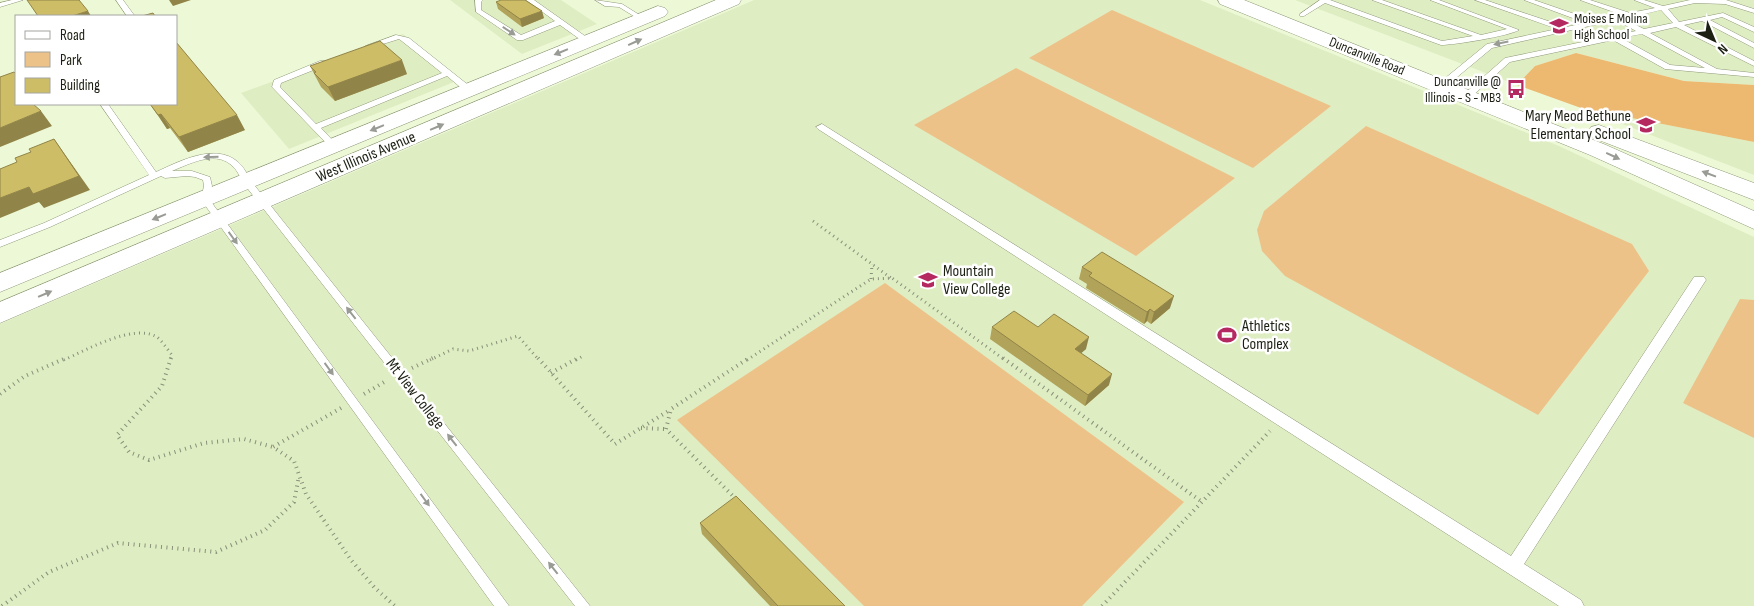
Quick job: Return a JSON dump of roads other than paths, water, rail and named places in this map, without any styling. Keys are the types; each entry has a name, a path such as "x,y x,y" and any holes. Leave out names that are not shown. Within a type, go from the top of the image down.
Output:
{"main road":[{"name":"West Illinois Avenue","path":"0,283 687,0"},
{"name":"West Illinois Avenue","path":"0,313 732,0"},
{"name":"Duncanville Road","path":"1227,0 1447,80"},
{"name":"Duncanville Road","path":"1263,0 1302,15 1474,91 1754,192"},
{"path":"588,41 608,54"},
{"name":"Duncanville Road","path":"1474,91 1754,221"}],"street":[{"path":"822,127 1575,606"},
{"path":"1513,567 1699,280"}],"lane":[{"path":"0,5 20,0"},
{"path":"119,0 130,15"},
{"path":"480,0 478,1 478,11 520,38 560,22"},
{"path":"529,0 588,41"},
{"path":"598,0 607,5 620,5 642,19"},
{"path":"1302,15 1325,0 1441,43 1450,43 1515,30"},
{"path":"1375,0 1481,37"},
{"path":"1433,0 1530,37"},
{"path":"1478,0 1565,29"},
{"path":"1527,0 1595,23"},
{"path":"1583,0 1630,16"},
{"path":"1637,0 1663,8 1678,24 1754,64"},
{"path":"1447,80 1490,46 1565,29 1695,1 1726,2 1754,11"},
{"path":"1474,91 1508,60 1723,15 1754,30"},
{"path":"1617,18 1720,73"},
{"path":"1703,19 1754,46"},
{"path":"364,48 399,37 406,40 469,90"},
{"path":"1615,38 1668,67 1754,76"},
{"path":"330,61 286,77 277,82 276,87 334,146"},
{"path":"315,127 448,73"},
{"path":"105,105 155,177"},
{"name":"Mt View College","path":"155,177 179,164 202,157 218,156 231,159 238,165 243,171 246,182 583,606"},
{"path":"0,244 155,177 191,173 201,174 207,179 208,186 204,199 502,606"}],"place":[{"name":"Moises E Molina High School","path":"1559,26"},
{"name":"Duncanville @ Illinois - S - MB3","path":"1516,89"},
{"name":"Mary Meod Bethune Elementary School","path":"1646,125"},
{"name":"Mountain View College","path":"928,280"},
{"name":"Athletics Complex","path":"1227,335"}]}
